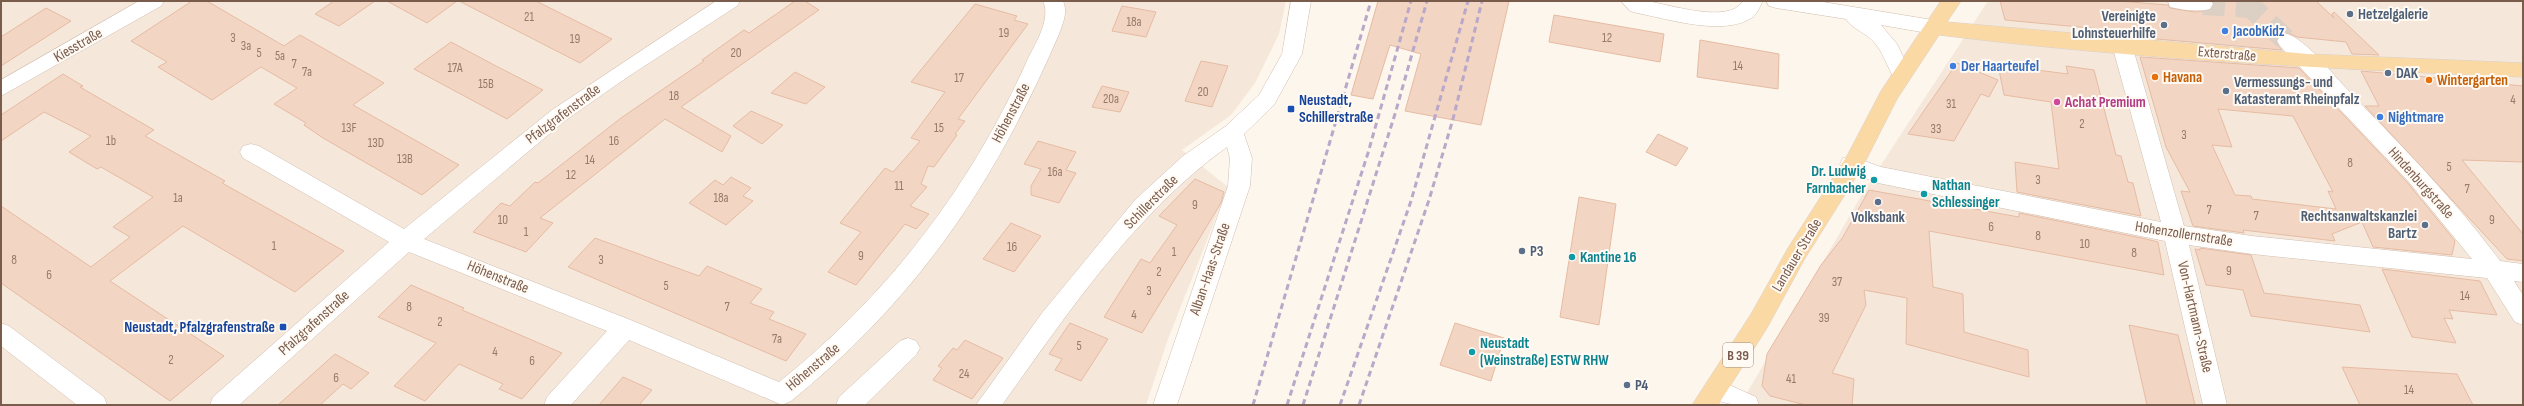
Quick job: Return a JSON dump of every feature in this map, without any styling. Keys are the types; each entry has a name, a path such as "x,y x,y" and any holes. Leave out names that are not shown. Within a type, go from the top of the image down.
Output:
{"main road":[{"name":"Landauer Straße","path":"1710,397 1759,321 1789,266 1851,164 1888,96 1933,27 1952,1"},
{"name":"Exterstraße","path":"1933,27 1997,35 2308,61 2523,70"}],"street":[{"name":"Kiesstraße","path":"1,89 154,1"},
{"name":"Pfalzgrafenstraße","path":"222,405 406,241 558,116 596,88 730,1"},
{"name":"Höhenstraße","path":"406,241 625,328 782,394 840,344 886,298 917,262 969,188 1010,118 1033,73 1053,24 1056,11 1053,1"},
{"name":"Schillerstraße","path":"988,405 1050,320 1143,206 1192,162 1233,132 1267,100 1280,80 1292,54 1301,1"},
{"path":"1631,1 1637,6 1709,19 1728,20 1743,14 1752,1"},
{"path":"1776,1 1933,27"},
{"path":"2172,1 2204,4"},
{"path":"1844,13 1863,22 1881,35 1892,52 1902,75"},
{"path":"2286,41 2308,61"},
{"name":"Von-Hartmann-Straße","path":"2122,45 2175,234 2215,405"},
{"name":"Hindenburgstraße","path":"2308,61 2416,176 2493,269 2523,315"},
{"name":"Alban-Haas-Straße","path":"1164,405 1239,186 1241,158 1233,132"},
{"path":"251,152 406,241"},
{"name":"Hohenzollernstraße","path":"1851,164 1878,175 2175,234 2259,245 2523,273"},
{"path":"556,405 625,328"},
{"path":"1,333 95,405"},
{"path":"848,405 908,348"},
{"path":"1710,397 1747,405"}],"shaded area":[{"path":"1,1 1286,1 1279,34 1255,83 1231,115 1182,150 1228,187 1168,339 1146,405 1,405"},
{"path":"1988,1 2523,1 2523,405 1740,405 1864,191"}],"building":[{"path":"192,1 207,1 284,46 300,35 384,83 353,105 459,165 422,195 323,138 304,125 306,123 274,104 297,88 261,67 212,100 158,67 167,62 131,41"},
{"path":"334,1 375,1 339,26 315,14"},
{"path":"387,1 457,1 427,23"},
{"path":"459,1 536,1 612,39 580,63"},
{"path":"795,1 805,1 819,10 681,107 731,136 722,152 665,119 540,218 553,223 526,252 473,232 501,203 510,206 535,182 538,183 621,118 704,61 702,60 744,30 749,33"},
{"path":"1378,1 1509,1 1481,125 1405,111 1421,54 1390,45 1373,99 1351,95"},
{"path":"2000,1 2118,1 2168,5 2170,8 2195,12 2210,10 2214,5 2213,1 2316,1 2334,18 2332,14 2334,12 2379,55 2352,54 2346,42 2297,37 2288,33 2279,35 2268,34 2282,50 2134,37 2133,32 2005,20"},
{"path":"975,4 1017,16 1014,20 1028,24 958,119 965,121 955,134 957,135 934,167 928,166 921,184 927,187 910,206 929,214 916,229 905,224 856,285 828,272 861,232 840,223 885,168 893,172 920,141 911,138 945,92 911,82"},
{"path":"1122,6 1156,12 1146,37 1112,31"},
{"path":"46,8 71,21 1,66 1,37"},
{"path":"1554,15 1664,34 1660,62 1549,42"},
{"path":"1700,40 1779,54 1778,89 1697,77"},
{"path":"451,42 543,90 507,119 414,69"},
{"path":"2140,57 2299,68 2407,182 2455,241 2452,255 2373,247 2362,222 2332,234 2335,241 2243,230 2244,233 2193,226 2181,191 2190,192 2166,147","holes":["2218,109 2293,116 2333,192 2328,191 2336,209 2252,199 2251,196 2235,195 2212,145 2232,147"]},
{"path":"1201,61 1228,66 1212,107 1185,101"},
{"path":"1957,63 1998,80 1989,97 1981,94 1954,141 1908,134"},
{"path":"1998,65 2068,74 2066,66 2094,70 2116,155 2121,156 2128,182 2133,183 2141,216 2017,192 2015,162 2059,169 2051,102 2004,95"},
{"path":"2361,71 2523,86 2523,162 2462,160 2523,234 2523,261 2507,259 2365,106 2379,106"},
{"path":"795,72 825,87 806,104 771,93"},
{"path":"63,74 83,86 80,87 154,130 145,136 225,181 222,183 344,251 295,292 183,226 110,281 224,356 170,401 1,283 1,206 91,267 130,237 113,227 153,197 101,167 97,169 69,152 91,136 44,112 1,141 1,115"},
{"path":"1102,86 1129,92 1120,112 1092,107"},
{"path":"751,111 783,125 762,144 733,126"},
{"path":"1658,134 1688,148 1676,166 1646,152"},
{"path":"1038,141 1076,152 1066,170 1076,173 1059,203 1031,195 1031,186 1041,169 1024,164"},
{"path":"731,177 751,188 743,196 753,201 726,225 689,203 715,180 723,185"},
{"path":"1195,179 1224,192 1221,203 1142,333 1104,317 1141,259 1150,263 1177,225 1159,216"},
{"path":"1869,190 2019,217 2019,213 2158,242 2164,275 1929,231 1933,287 1963,294 1964,332 2028,350 2029,377 1906,344 1907,298 1864,290 1866,305 1832,373 1854,379 1852,405 1806,405 1770,396 1762,386 1767,354 1821,265 1843,237"},
{"path":"1579,197 1616,204 1599,325 1560,317"},
{"path":"1011,223 1041,236 1014,272 983,259"},
{"path":"595,238 699,276 707,266 762,289 750,303 774,312 769,319 806,334 786,361 568,267"},
{"path":"2200,248 2251,255 2264,293 2360,305 2370,332 2251,316 2243,290 2206,285 2195,249 2200,250"},
{"path":"2382,269 2480,281 2497,315 2449,310 2453,319 2444,318 2456,343 2412,337"},
{"path":"411,285 464,308 462,310 562,353 522,399 499,389 503,384 459,364 425,401 394,386 436,343 378,317"},
{"path":"1070,323 1108,339 1081,381 1055,370 1062,359 1049,354"},
{"name":"Neustadt (Weinstraße) ESTW RHW","path":"1455,323 1504,338 1491,381 1440,365"},
{"path":"2129,325 2178,335 2195,405 2147,405"},
{"path":"965,340 1003,358 972,399 933,380 942,368 938,366 953,348 957,350"},
{"path":"335,354 369,373 351,389 343,384 320,405 278,405"},
{"path":"2342,367 2457,374 2473,405 2360,405"},
{"path":"623,377 652,390 639,405 599,405"}],"tunnel":[{"path":"2245,1 2287,41"},
{"path":"2203,4 2251,7"}],"railway":[{"path":"1253,405 1371,1"},
{"path":"1287,405 1368,153 1411,1"},
{"path":"1303,405 1395,114 1427,1"},
{"path":"1340,405 1411,201 1468,1"},
{"path":"1359,405 1429,200 1453,119 1482,1"}],"place":[{"name":"Hetzelgalerie","path":"2350,14"},
{"name":"Vereinigte Lohnsteuerhilfe","path":"2164,25"},
{"name":"JacobKidz","path":"2225,31"},
{"name":"Der Haarteufel","path":"1953,66"},
{"name":"DAK","path":"2388,73"},
{"name":"Havana","path":"2155,77"},
{"name":"Wintergarten","path":"2429,80"},
{"name":"Vermessungs- und Katasteramt Rheinpfalz","path":"2226,91"},
{"name":"Achat Premium","path":"2057,102"},
{"name":"Neustadt, Schillerstraße","path":"1291,109"},
{"name":"Nightmare","path":"2380,117"},
{"name":"Dr. Ludwig Farnbacher","path":"1874,180"},
{"name":"Nathan Schlessinger","path":"1924,194"},
{"name":"Volksbank","path":"1878,202"},
{"name":"Rechtsanwaltskanzlei Bartz","path":"2425,225"},
{"name":"P3","path":"1522,251"},
{"name":"Kantine 16","path":"1572,257"},
{"name":"Neustadt, Pfalzgrafenstraße","path":"283,327"},
{"name":"Neustadt (Weinstraße) ESTW RHW","path":"1472,352"},
{"name":"P4","path":"1627,385"}]}
